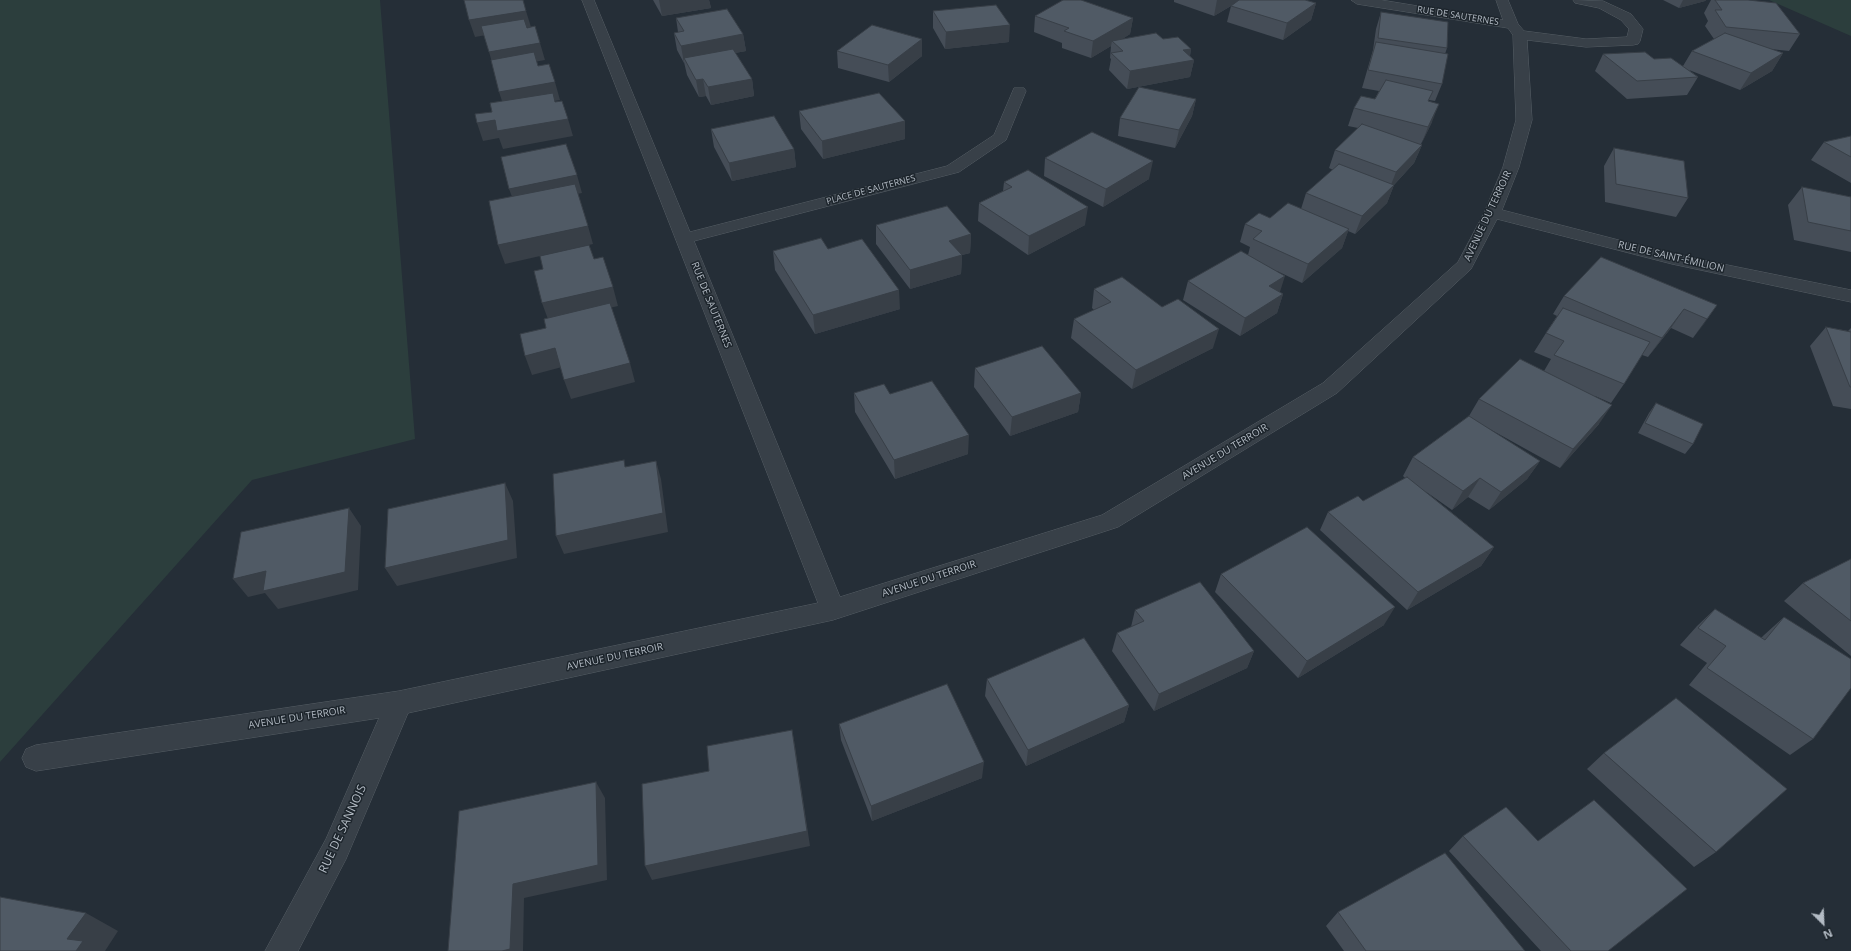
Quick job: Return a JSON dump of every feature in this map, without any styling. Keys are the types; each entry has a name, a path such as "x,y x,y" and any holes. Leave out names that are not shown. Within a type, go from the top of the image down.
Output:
{"street":[{"name":"RUE DE SAUTERNES","path":"588,0 685,238 833,610"},
{"name":"RUE DE SAUTERNES","path":"1357,0 1586,43 1633,41 1636,29 1626,17 1604,5 1579,0"},
{"name":"AVENUE DU TERROIR","path":"36,758 399,703 833,610 1110,521 1330,388 1465,266 1492,213 1511,167 1524,120 1516,30 1502,0"},
{"name":"PLACE DE SAUTERNES","path":"685,238 953,168 1001,137 1019,91"},
{"name":"RUE DE SAINT-ÉMILION","path":"1492,213 1672,259 1851,296"},
{"name":"RUE DE SANNOIS","path":"280,951 336,849 399,703"}],"shaded area":[{"path":"0,0 380,0 415,439 252,480 0,762"},
{"path":"1769,0 1851,0 1851,36"}],"building":[{"path":"464,0 523,0 526,11 469,20"},
{"path":"1063,0 1081,0 1133,18 1093,41 1064,31 1069,28 1035,16"},
{"path":"1239,0 1305,0 1316,3 1287,23 1231,6"},
{"path":"1715,0 1748,0 1776,3 1800,34 1726,27 1715,10 1722,10"},
{"path":"996,5 1010,25 946,32 933,11"},
{"path":"727,9 743,34 681,46 674,33 684,31 676,18"},
{"path":"1381,12 1448,22 1447,48 1378,38"},
{"path":"524,19 527,28 535,26 540,43 489,52 481,26"},
{"path":"872,25 922,39 888,65 837,51"},
{"path":"1156,33 1163,39 1178,37 1191,49 1183,50 1194,60 1130,71 1111,53 1123,51 1112,41"},
{"path":"1725,33 1783,53 1751,73 1692,51"},
{"path":"1376,42 1448,54 1442,84 1368,70"},
{"path":"733,49 752,79 708,87 703,79 696,80 684,58"},
{"path":"534,52 538,66 549,64 555,82 499,92 491,60"},
{"path":"1645,52 1654,59 1671,58 1698,77 1637,81 1603,54"},
{"path":"1386,80 1433,91 1428,101 1439,104 1428,127 1354,108 1361,96 1375,99"},
{"path":"1139,87 1196,99 1179,130 1120,118"},
{"path":"553,93 555,102 562,101 568,119 497,131 495,120 477,123 475,114 492,112 490,103"},
{"path":"879,93 905,121 822,141 799,111"},
{"path":"774,116 794,149 729,163 711,129"},
{"path":"1362,124 1422,145 1396,172 1335,150"},
{"path":"1092,132 1153,161 1106,189 1045,158"},
{"path":"1851,136 1851,157 1824,142"},
{"path":"566,144 577,175 509,189 501,157"},
{"path":"1614,148 1684,161 1688,198 1616,184"},
{"path":"1339,164 1394,185 1362,216 1306,193"},
{"path":"1028,170 1088,207 1029,236 979,203 1012,187 1004,182"},
{"path":"575,184 588,226 498,245 489,201"},
{"path":"1802,187 1851,197 1851,231 1808,222"},
{"path":"1288,203 1349,229 1308,264 1253,239 1262,231 1245,224 1259,213 1270,218"},
{"path":"947,206 971,234 949,241 962,255 910,270 876,225"},
{"path":"821,238 828,249 862,239 899,290 813,315 773,251"},
{"path":"589,245 594,259 603,257 613,287 542,303 534,271 543,269 540,256"},
{"path":"1241,251 1285,276 1269,286 1283,294 1245,318 1188,281"},
{"path":"1601,257 1717,305 1707,319 1684,309 1662,338 1564,296"},
{"path":"1122,277 1162,307 1178,299 1219,329 1136,370 1074,319 1111,302 1094,289"},
{"path":"610,303 630,363 564,380 555,348 525,356 520,334 546,328 544,319"},
{"path":"1563,308 1650,342 1624,384 1554,355 1564,341 1546,333"},
{"path":"1826,327 1851,332 1851,387 1850,387"},
{"path":"1042,346 1081,393 1012,417 975,368"},
{"path":"1520,359 1612,405 1573,449 1479,399"},
{"path":"932,381 969,435 894,460 854,393 884,384 890,394"},
{"path":"1656,403 1703,424 1693,444 1645,423"},
{"path":"1469,416 1540,461 1501,492 1480,478 1463,491 1413,457"},
{"path":"624,460 625,467 656,461 663,513 556,536 553,474"},
{"path":"1407,477 1494,547 1418,592 1328,512 1358,496 1363,501"},
{"path":"505,483 508,540 385,568 388,509"},
{"path":"349,508 345,572 263,591 266,571 233,579 241,532"},
{"path":"1307,527 1395,607 1307,661 1221,574"},
{"path":"1851,559 1851,621 1803,583"},
{"path":"1200,582 1254,651 1159,694 1117,633 1144,621 1135,610"},
{"path":"1715,609 1765,640 1784,617 1851,659 1851,688 1813,739 1707,668 1726,646 1698,628"},
{"path":"1084,638 1129,705 1028,750 987,679"},
{"path":"947,684 984,762 871,806 839,724"},
{"path":"1676,698 1787,789 1716,852 1604,753"},
{"path":"792,730 807,831 645,866 642,784 709,771 707,746"},
{"path":"596,782 598,865 513,884 510,949 502,951 448,951 459,811"},
{"path":"1594,800 1687,889 1608,951 1571,951 1463,836 1506,807 1538,841"},
{"path":"1445,853 1525,951 1366,951 1338,912"},
{"path":"0,897 86,913 67,939 83,941 76,951 0,951"}]}
